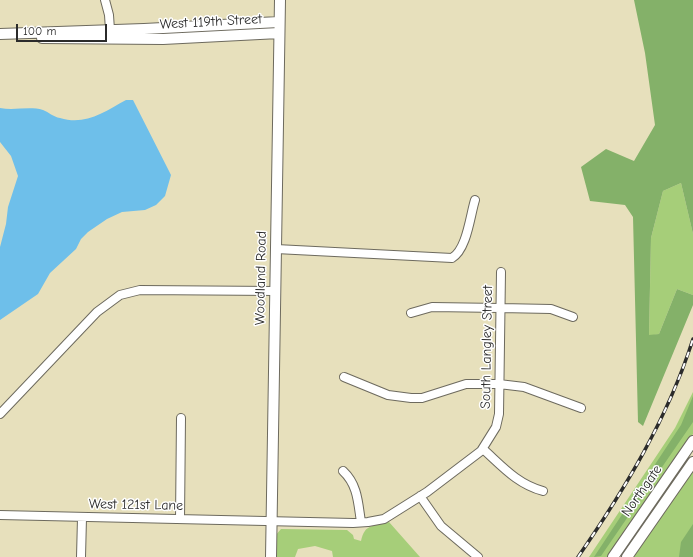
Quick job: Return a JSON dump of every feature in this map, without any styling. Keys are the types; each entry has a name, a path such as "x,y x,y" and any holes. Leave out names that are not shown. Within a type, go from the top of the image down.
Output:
{"main road":[{"name":"Woodland Road","path":"271,557 280,0"},
{"name":"West 119th Street","path":"0,34 279,22"},
{"name":"West 119th Street","path":"0,38 150,40 279,33"},
{"name":"Northgate","path":"613,557 693,441"},
{"name":"Northgate","path":"627,557 693,462"}],"street":[{"path":"105,0 109,15 110,30"},
{"path":"276,249 452,258 460,252 463,245 475,200"},
{"name":"South Langley Street","path":"271,520 360,522 384,519 420,496 483,449 498,421 500,384 501,272"},
{"path":"0,414 85,325 110,302 129,292 140,290 275,291"},
{"path":"411,313 432,307 551,309 573,317"},
{"path":"344,377 388,395 411,398 422,398 466,384 500,384 524,387 581,408"},
{"path":"180,519 181,418"},
{"path":"483,449 518,481 527,486 543,491"},
{"path":"343,471 350,478 354,486 358,499 360,522"},
{"path":"420,496 441,526 478,557"},
{"name":"West 121st Lane","path":"0,515 82,518 271,520"},
{"path":"82,518 82,557"}],"green space":[{"path":"634,0 693,0 693,234 681,183 663,191 651,238 649,335 659,334 677,289 693,295 693,305 643,426 638,422 633,217 625,205 590,201 581,167 606,149 634,161 655,125 645,53"},
{"path":"681,183 693,234 693,295 677,289 659,334 649,336 651,238 663,191"},
{"path":"693,392 693,434 608,557 589,557 675,428"},
{"path":"693,396 693,422 601,556 594,557 681,425"},
{"path":"693,462 693,557 628,557"},
{"path":"389,522 420,557 333,557 332,551 315,546 298,549 295,557 275,557 275,536 281,529 347,530 353,535 354,539 361,541 367,528"},
{"path":"693,524 693,557 679,557 681,542"}],"water":[{"path":"126,100 133,100 171,175 165,196 156,205 145,210 122,212 107,219 88,232 81,239 76,249 50,273 38,294 0,320 0,247 6,224 8,207 18,176 11,156 0,142 0,108 38,109 53,116 69,120 78,120 86,119 102,113"}],"railway":[{"path":"578,557 644,452 671,397 693,339"}]}
